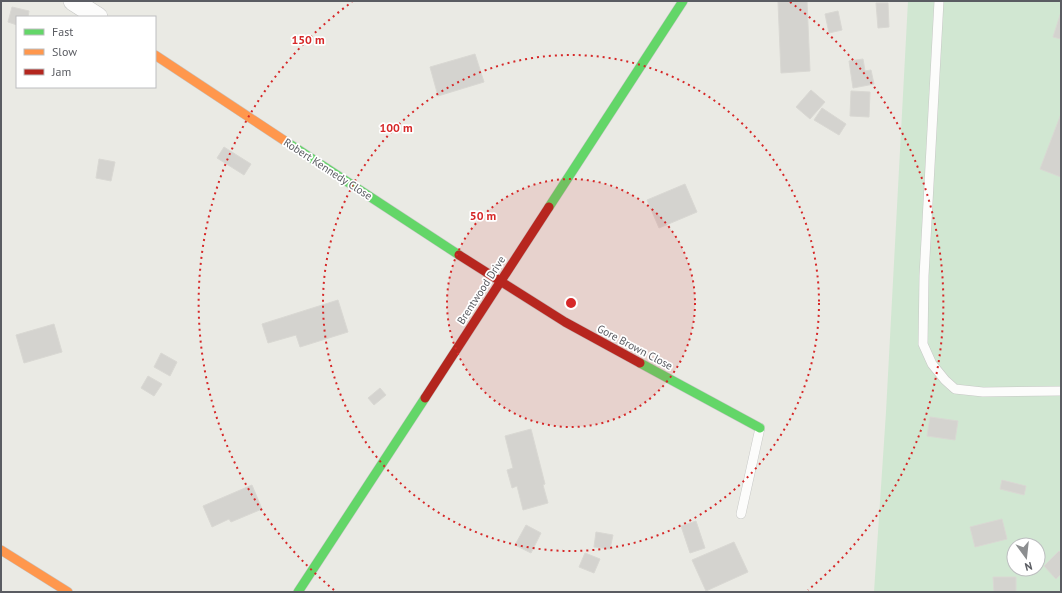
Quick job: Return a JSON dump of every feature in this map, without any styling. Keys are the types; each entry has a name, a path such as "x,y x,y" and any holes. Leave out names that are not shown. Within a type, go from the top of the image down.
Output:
{"street":[{"path":"73,1 96,16"},
{"name":"Brentwood Drive","path":"298,592 683,1"},
{"name":"Robert Kennedy Close","path":"156,56 500,282"},
{"name":"Gore Brown Close","path":"500,282 565,322 760,428"},
{"path":"1,550 68,592"}],"lane":[{"path":"939,1 924,276 923,344 932,364 945,380 955,389 983,392 1061,391"},
{"path":"741,514 760,428"}],"green space":[{"path":"908,1 1061,1 1061,592 874,592 886,412"}],"building":[{"path":"807,1 810,71 781,73 778,2"},
{"path":"876,3 888,3 889,27 878,28"},
{"path":"12,7 29,11 28,16 16,16 16,25 8,22"},
{"path":"838,11 842,30 829,33 825,14"},
{"path":"1061,12 1061,39 1053,37"},
{"path":"475,54 484,82 438,96 430,67"},
{"path":"863,59 865,71 871,70 874,84 853,88 849,61"},
{"path":"811,90 825,102 810,119 796,107"},
{"path":"851,91 870,92 869,117 850,116"},
{"path":"822,108 846,124 839,135 814,120"},
{"path":"1061,114 1061,177 1040,169"},
{"path":"224,147 251,164 244,175 217,158"},
{"path":"99,159 115,162 111,181 96,178"},
{"path":"685,184 697,212 659,228 647,200"},
{"path":"338,300 348,332 300,347 296,335 268,343 262,324"},
{"path":"54,324 62,352 24,363 16,335"},
{"path":"161,353 177,362 170,376 154,367"},
{"path":"148,376 162,384 154,396 141,388"},
{"path":"380,388 386,395 374,405 368,398"},
{"path":"930,417 958,421 955,440 927,436"},
{"path":"531,429 545,484 543,485 548,503 523,510 517,486 512,488 507,470 513,468 505,436"},
{"path":"1002,480 1026,486 1024,495 1000,489"},
{"path":"252,485 262,509 231,522 229,519 212,527 203,506"},
{"path":"1002,519 1006,539 975,547 970,527"},
{"path":"696,521 705,548 690,553 681,526"},
{"path":"526,525 541,533 531,553 515,545"},
{"path":"596,532 613,535 610,549 594,547"},
{"path":"734,542 748,572 706,591 692,560"},
{"path":"1059,551 1061,553 1061,574 1056,579 1046,568 1046,564"},
{"path":"585,553 600,559 594,573 579,567"},
{"path":"993,577 1016,577 1016,592 994,592"}],"traffic: fast":[{"path":"549,207 683,1"},
{"path":"285,141 459,255"},
{"path":"640,363 760,428"},
{"path":"298,592 425,398"}],"traffic: slow":[{"path":"156,56 285,141"},
{"path":"1,550 68,592"}],"traffic: jam":[{"path":"425,398 549,207"},
{"path":"459,255 565,322 640,363"}]}
